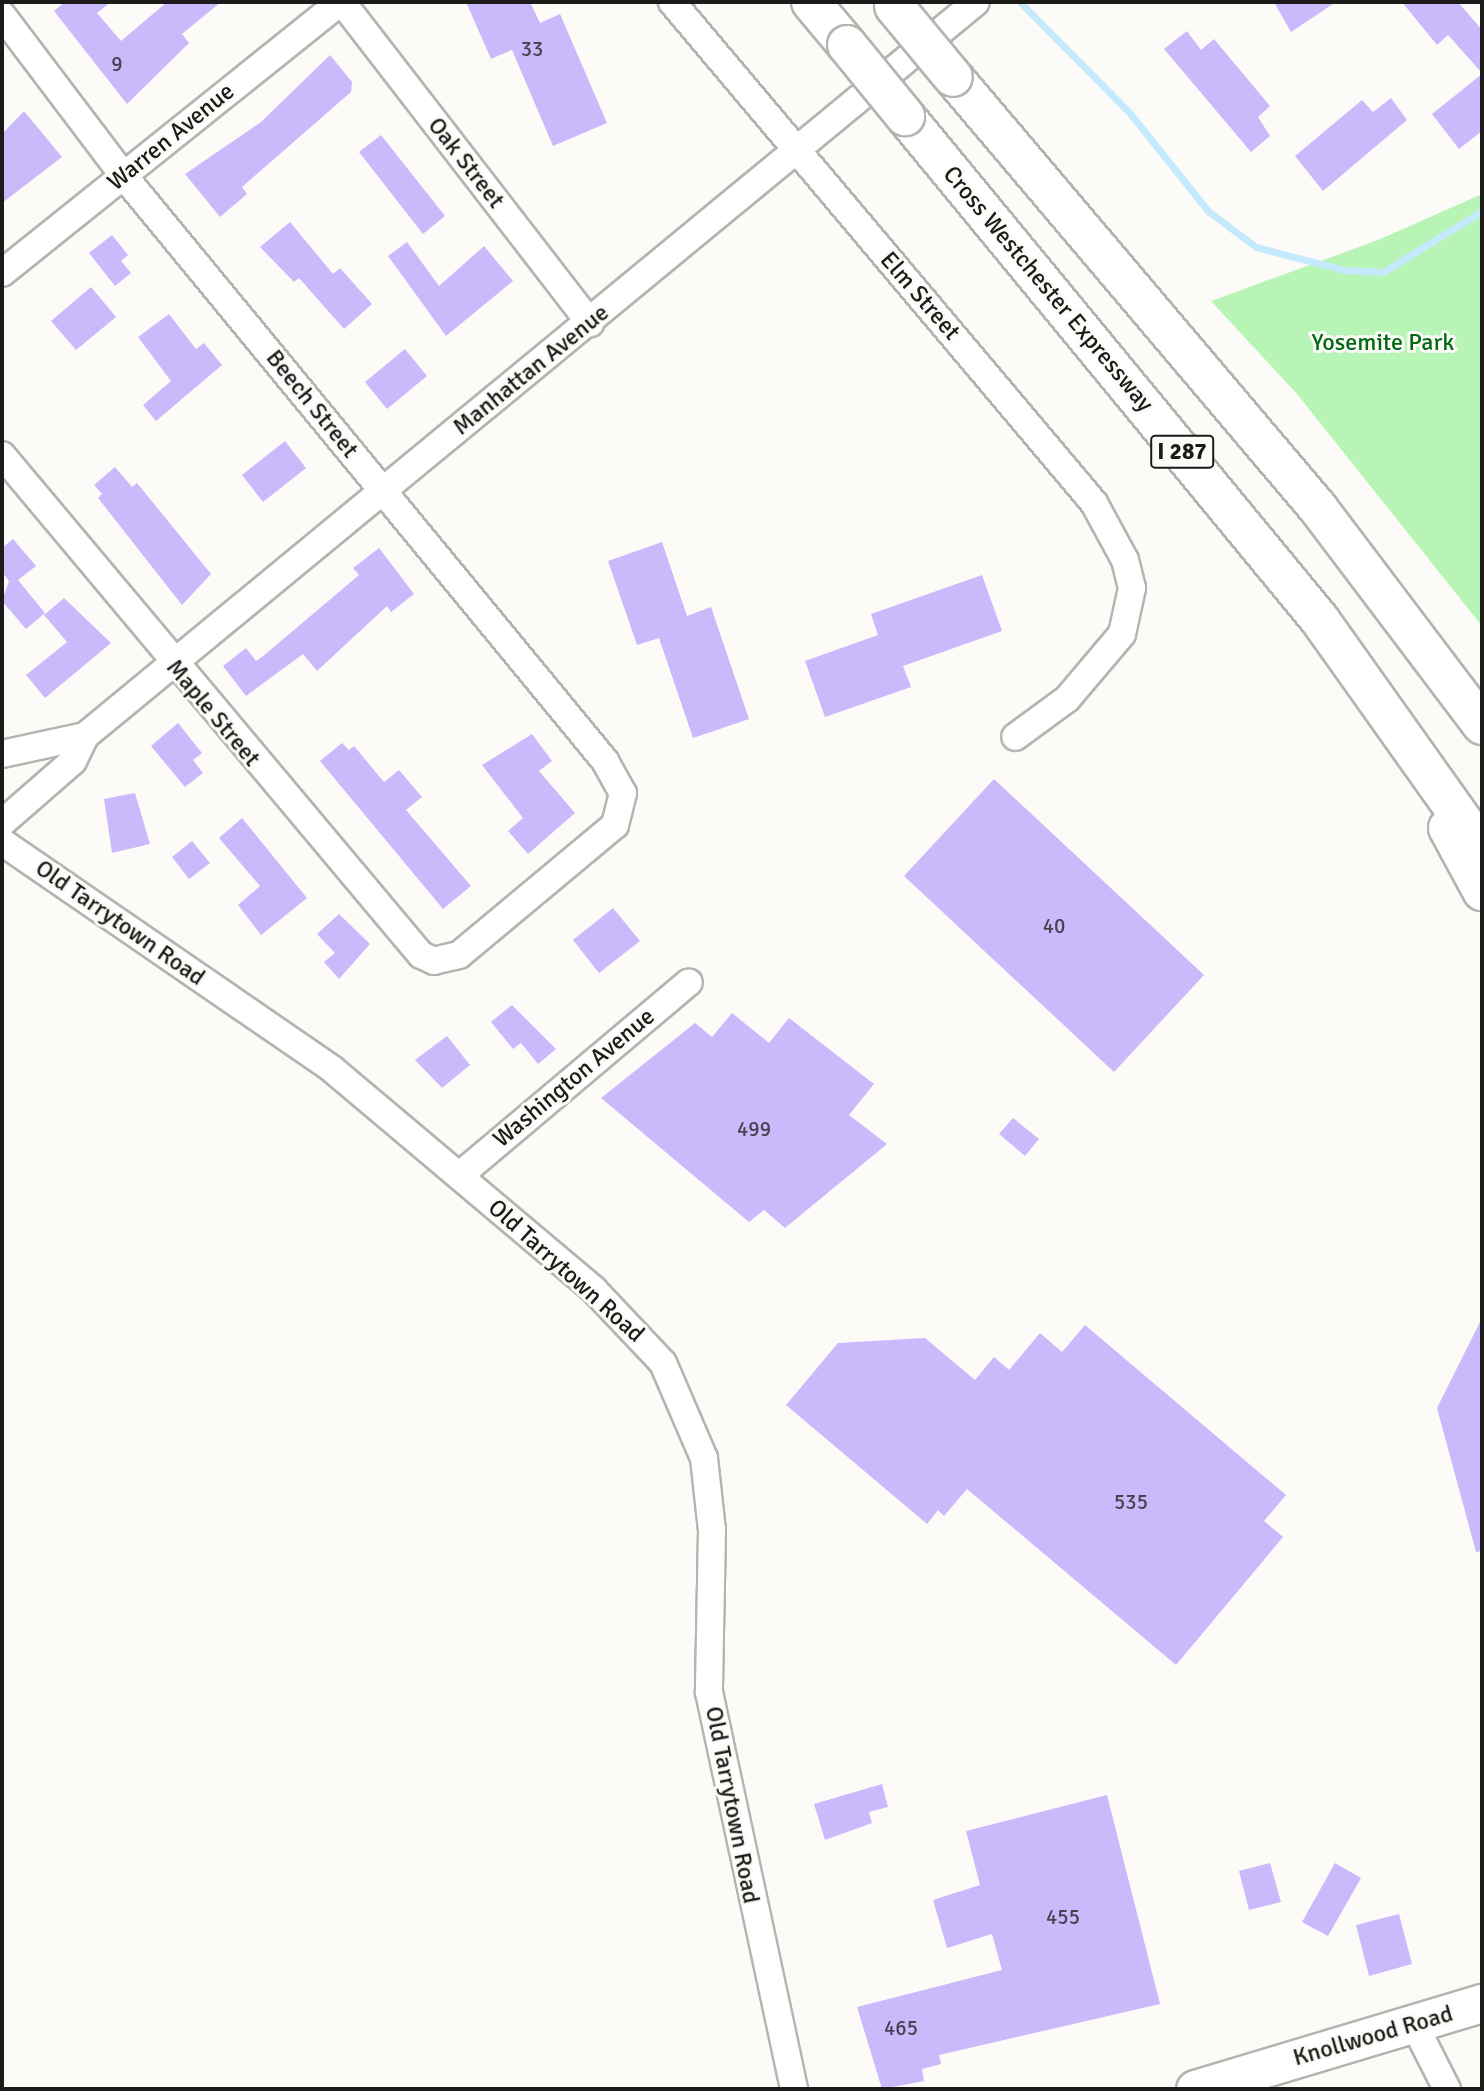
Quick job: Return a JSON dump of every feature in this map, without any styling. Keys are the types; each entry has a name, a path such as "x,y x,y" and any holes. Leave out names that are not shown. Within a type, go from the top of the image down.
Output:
{"highway":[{"name":"Cross Westchester Expressway","path":"811,2 1372,688 1482,848"},
{"name":"I 287","path":"892,4 1184,346 1427,647 1482,725"},
{"path":"1427,647 1482,707"},
{"path":"1372,688 1482,891"}],"main road":[{"name":"Knollwood Road","path":"1195,2089 1258,2079 1482,2003"}],"street":[{"name":"Warren Avenue","path":"2,273 341,2"},
{"name":"Oak Street","path":"341,2 590,323"},
{"name":"Elm Street","path":"672,2 1094,503 1125,560 1132,588 1122,634 1067,699 1015,737"},
{"name":"Manhattan Avenue","path":"2,822 73,761 85,736 382,490 590,323 976,2"},
{"name":"Beech Street","path":"2,15 123,175 605,761 623,793 624,808 600,840 459,955 434,961"},
{"name":"Maple Street","path":"2,455 173,665 395,930 434,961"},
{"name":"Manhattan Avenue","path":"2,754 85,736"},
{"name":"Old Tarrytown Road","path":"2,842 332,1069 460,1175 637,1333 663,1363 694,1426 712,1530 709,1692 794,2089"},
{"name":"Washington Avenue","path":"460,1175 689,982"},
{"path":"1414,2024 1447,2089"}],"green space":[{"name":"Yosemite Park","path":"1482,194 1482,626 1297,394 1211,301 1378,240"}],"building":[{"path":"65,2 111,2 97,13 121,41 167,2 221,2 182,34 189,43 127,104 54,11"},
{"path":"466,2 530,2 540,23 560,14 607,123 553,146 512,50 491,59"},
{"path":"1274,2 1336,2 1291,32"},
{"path":"1402,2 1458,2 1482,30 1482,73 1448,35 1437,45"},
{"path":"1187,31 1201,50 1214,39 1270,106 1258,117 1270,136 1251,152 1164,49"},
{"path":"330,55 352,82 351,92 242,187 247,194 220,217 185,174 261,122"},
{"path":"1482,74 1482,131 1459,149 1432,114"},
{"path":"1391,98 1407,120 1323,191 1295,156 1362,100 1373,112"},
{"path":"24,111 62,157 2,203 2,134"},
{"path":"381,135 445,216 423,234 359,152"},
{"path":"290,222 333,274 340,268 372,304 344,329 299,278 294,282 260,247"},
{"path":"112,235 128,255 121,261 131,273 115,286 89,253"},
{"path":"407,242 439,286 484,246 513,281 446,336 388,256"},
{"path":"91,287 116,317 76,350 51,321"},
{"path":"169,314 196,349 204,343 222,365 156,421 143,405 171,381 138,337"},
{"path":"405,349 427,376 387,409 365,382"},
{"path":"285,441 306,468 263,502 242,475"},
{"path":"115,467 132,487 137,483 211,574 182,605 98,498 102,494 94,485"},
{"path":"13,539 36,566 18,580 45,613 26,629 2,601 9,581 2,572 2,548"},
{"path":"662,542 687,616 711,607 749,719 693,738 659,638 637,645 608,561"},
{"path":"379,548 414,594 391,612 387,606 317,671 303,654 246,696 223,666 246,648 256,661 262,657 359,575 353,568"},
{"path":"982,575 1002,631 903,666 911,687 825,717 805,661 878,635 871,614"},
{"path":"64,598 111,643 45,698 26,675 67,642 44,615"},
{"path":"178,723 202,753 193,760 203,773 185,787 151,746"},
{"path":"532,734 552,761 539,771 575,813 528,854 508,831 523,818 482,765"},
{"path":"342,743 349,750 354,746 384,782 399,770 422,797 406,810 471,886 443,909 320,761"},
{"path":"994,779 1204,975 1114,1072 904,876"},
{"path":"135,793 150,844 112,853 104,799"},
{"path":"242,818 307,898 261,935 238,905 260,886 219,838"},
{"path":"192,841 210,863 189,879 172,857"},
{"path":"613,908 640,941 599,973 573,940"},
{"path":"339,914 370,944 339,979 324,962 335,953 317,934"},
{"path":"512,1005 556,1049 538,1064 521,1043 513,1049 491,1022"},
{"path":"732,1013 769,1043 789,1018 874,1084 849,1115 887,1144 785,1228 764,1210 749,1222 601,1098 695,1023 712,1037"},
{"path":"447,1036 470,1065 442,1088 415,1060"},
{"path":"1013,1118 1039,1139 1025,1156 999,1134"},
{"path":"1482,1318 1482,1551 1476,1552 1437,1408"},
{"path":"1085,1325 1286,1495 1264,1521 1283,1537 1176,1665 967,1489 944,1516 938,1510 927,1524 786,1405 838,1343 925,1338 975,1380 994,1357 1009,1370 1040,1333 1062,1352"},
{"path":"882,1784 888,1807 869,1812 872,1823 825,1840 814,1804"},
{"path":"1107,1795 1160,2004 939,2055 941,2064 922,2069 924,2081 882,2089 857,2007 1002,1970 992,1934 947,1948 933,1900 980,1885 966,1831"},
{"path":"1270,1863 1281,1902 1249,1910 1239,1871"},
{"path":"1335,1863 1361,1878 1328,1936 1302,1922"},
{"path":"1399,1914 1412,1964 1369,1976 1356,1925"}],"waterway":[{"path":"1020,2 1129,112 1208,211 1256,247 1344,270 1383,272 1482,211"}]}
